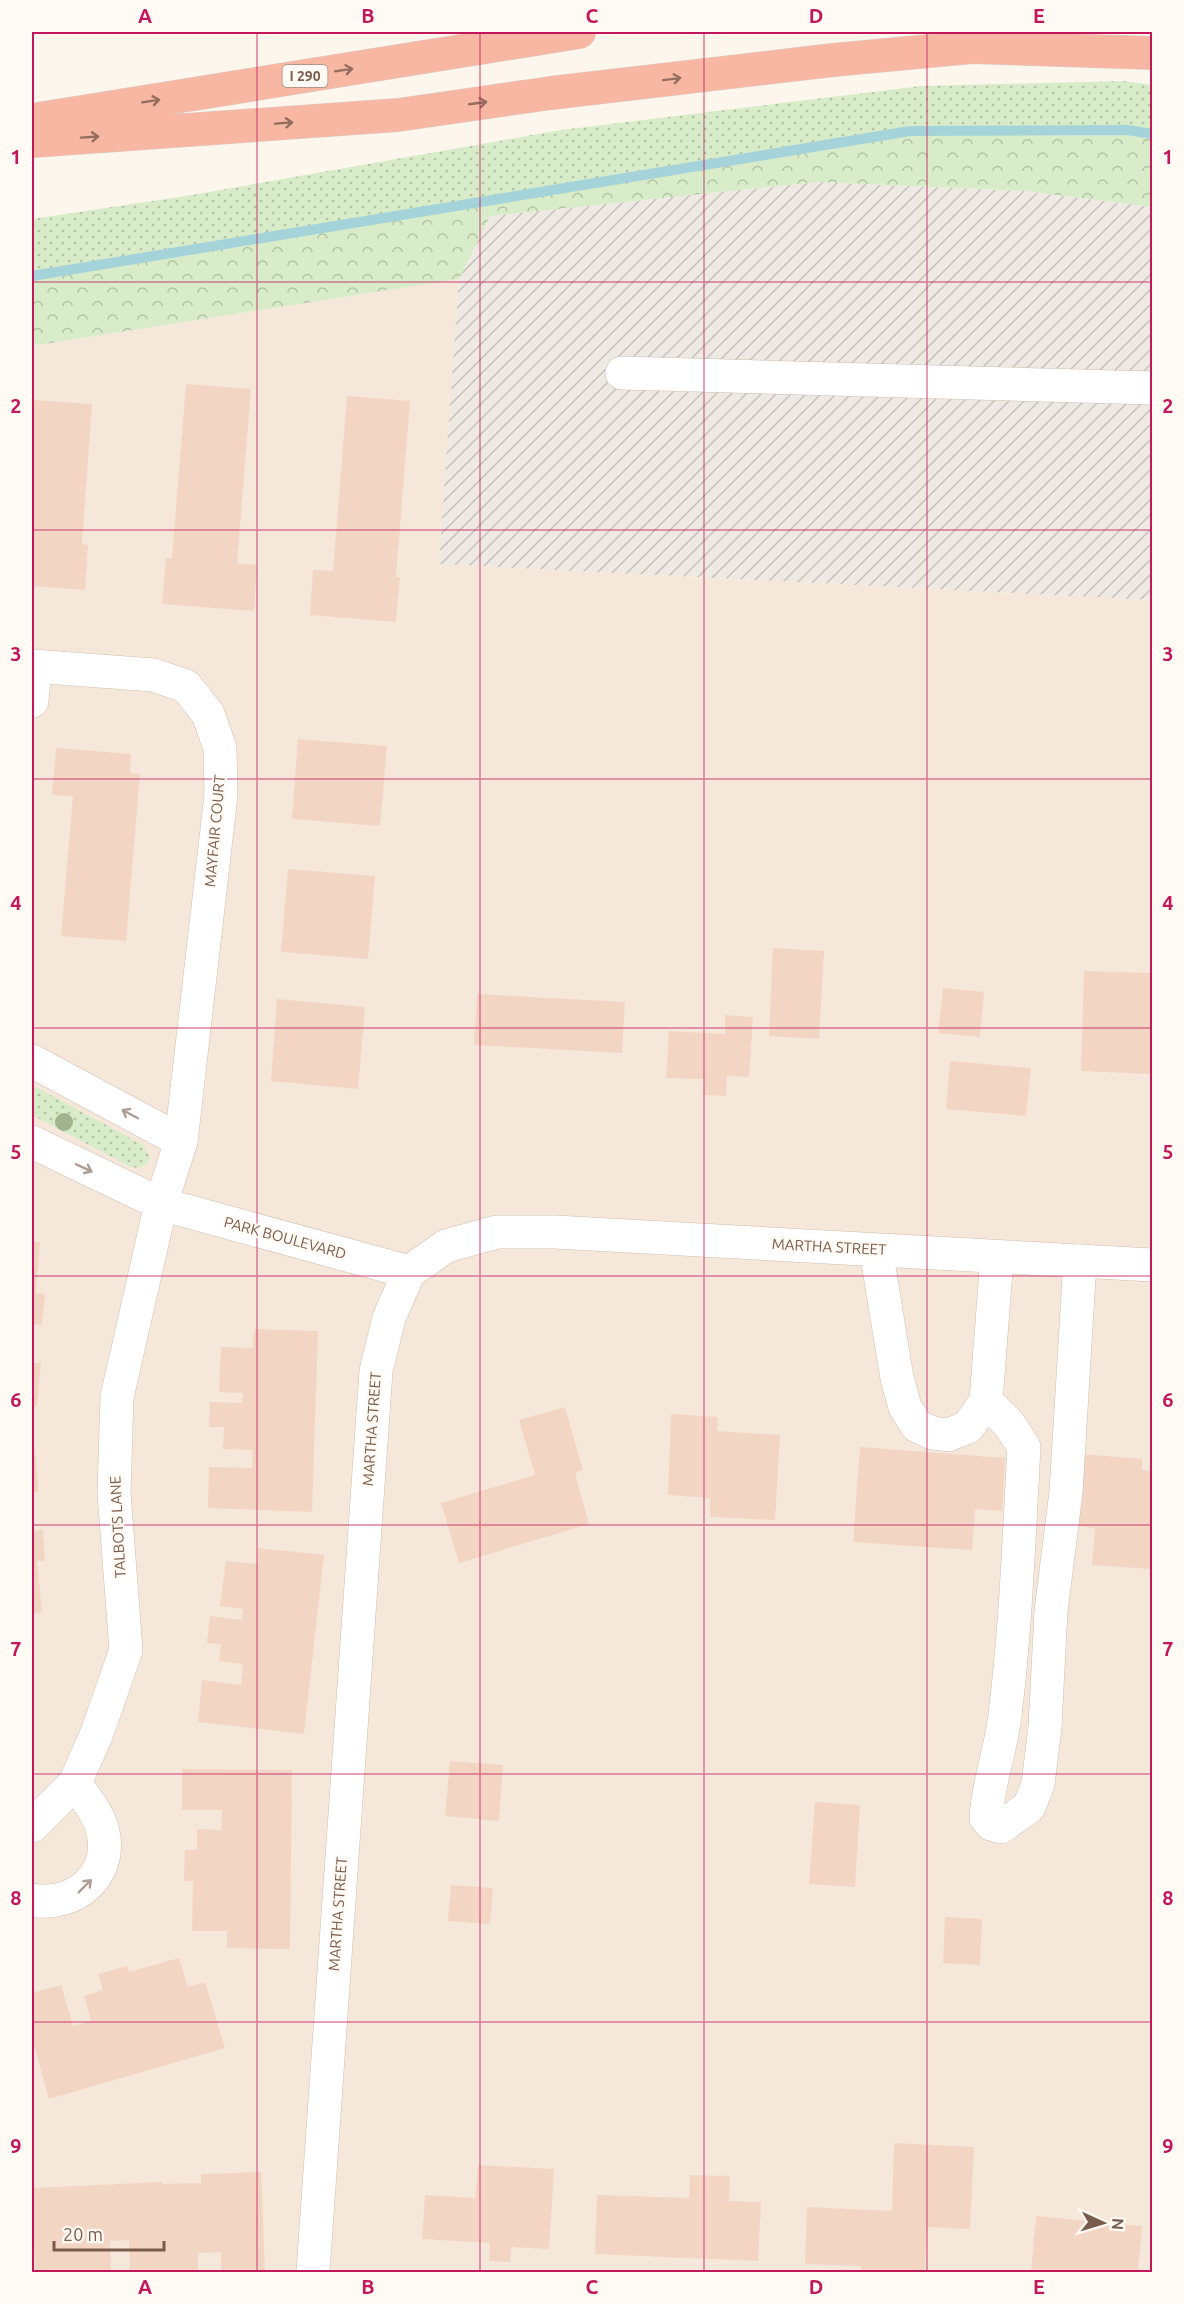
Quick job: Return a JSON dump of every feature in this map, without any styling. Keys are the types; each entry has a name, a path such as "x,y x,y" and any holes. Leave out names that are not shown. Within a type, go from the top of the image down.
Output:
{"highway":[{"name":"I 290","path":"32,120 579,32"},
{"path":"32,141 398,115 551,93 833,60 972,47 1152,53"}],"street":[{"path":"622,373 1152,388"},
{"path":"32,701 33,667"},
{"name":"MAYFAIR COURT","path":"33,667 153,675 186,686 208,714 220,748 221,795 181,1141"},
{"path":"32,1061 181,1141 160,1204"},
{"name":"PARK BOULEVARD","path":"32,1142 160,1204 409,1272"},
{"name":"TALBOTS LANE","path":"32,1826 75,1783 98,1733 126,1650 114,1493 117,1397 160,1204"},
{"name":"MARTHA STREET","path":"313,2272 376,1371 389,1318 409,1272 446,1246 497,1232 555,1232 1152,1265"},
{"path":"876,1250 897,1378 905,1407 917,1426 932,1433 948,1435 968,1427 986,1401 997,1257"},
{"path":"986,1401 1009,1424 1024,1447 1014,1623 1005,1718 987,1801 986,1818 991,1824 1001,1827 1029,1807 1038,1784 1045,1727 1051,1611 1066,1492 1080,1261"},
{"path":"32,1900 44,1902 62,1900 78,1893 91,1882 100,1866 104,1850 103,1832 97,1816 75,1783"}],"shaded area":[{"path":"818,182 1026,191 1152,207 1152,600 439,564 459,279 490,216"},
{"path":"459,279 440,564 1152,600 1152,2272 32,2272 32,346"}],"green space":[{"path":"1124,81 1152,85 1152,138 1127,130 910,131 32,272 32,219 186,196 561,130 921,86"},
{"path":"1127,130 1152,138 1152,207 1026,191 818,182 490,216 459,279 32,346 32,273 910,131"},
{"path":"32,1085 143,1145 150,1157 149,1162 139,1168 131,1167 32,1115"}],"building":[{"path":"186,384 251,389 237,563 257,565 254,611 162,604 166,558 172,558"},
{"path":"347,396 410,401 396,577 400,577 396,622 310,615 313,570 333,571"},
{"path":"32,400 92,404 82,544 88,545 85,590 32,586"},
{"path":"298,739 387,746 380,826 292,819"},
{"path":"56,748 131,754 130,773 140,774 126,941 61,936 73,796 52,795"},
{"path":"288,869 375,876 368,959 281,952"},
{"path":"773,948 824,951 819,1039 769,1036"},
{"path":"1084,971 1152,973 1152,1074 1081,1071"},
{"path":"943,988 984,992 980,1037 938,1033"},
{"path":"477,994 625,1002 622,1053 474,1045"},
{"path":"277,999 365,1007 358,1089 271,1081"},
{"path":"725,1015 753,1017 749,1077 727,1076 726,1096 703,1095 705,1079 666,1078 669,1031 725,1034"},
{"path":"950,1061 1031,1068 1026,1116 946,1109"},
{"path":"32,1242 40,1242 36,1293 45,1294 42,1325 32,1324"},
{"path":"254,1329 318,1331 312,1512 208,1508 209,1467 252,1468 253,1450 223,1449 224,1427 209,1427 210,1402 242,1403 243,1393 219,1392 221,1347 253,1348"},
{"path":"32,1363 41,1363 37,1406 32,1406"},
{"path":"565,1407 583,1470 575,1473 589,1524 459,1563 441,1503 535,1475 519,1420"},
{"path":"671,1414 718,1417 717,1431 780,1435 775,1520 710,1517 710,1498 668,1495"},
{"path":"860,1447 1005,1458 1002,1511 975,1509 972,1550 853,1542"},
{"path":"32,1451 35,1451 39,1492 32,1493"},
{"path":"1081,1454 1142,1459 1142,1470 1152,1471 1152,1569 1092,1565 1095,1528 1077,1526"},
{"path":"43,1530 45,1561 37,1561 42,1612 32,1614 32,1531"},
{"path":"258,1548 324,1555 304,1734 198,1722 202,1680 241,1685 243,1664 219,1661 221,1644 207,1643 210,1616 242,1620 243,1609 220,1606 226,1561 257,1564"},
{"path":"450,1761 503,1765 499,1821 445,1816"},
{"path":"182,1769 292,1770 290,1949 227,1948 227,1931 192,1931 193,1881 184,1881 185,1850 197,1850 197,1829 221,1830 222,1810 182,1810"},
{"path":"815,1802 860,1805 855,1887 809,1884"},
{"path":"451,1885 493,1888 490,1924 448,1921"},
{"path":"945,1917 982,1919 980,1965 943,1963"},
{"path":"179,1958 188,1987 205,1982 225,2048 49,2099 32,2038 32,1993 61,1985 73,2026 91,2021 84,1996 103,1990 98,1974 127,1966 129,1972"},
{"path":"894,2143 974,2147 970,2229 927,2227 925,2272 861,2272 861,2266 805,2264 807,2207 892,2211"},
{"path":"478,2165 554,2169 549,2249 511,2247 510,2262 489,2261 490,2243 422,2239 425,2195 475,2198"},
{"path":"261,2172 265,2272 221,2272 221,2252 198,2253 198,2272 130,2272 129,2240 110,2241 111,2272 35,2272 32,2188 162,2182 163,2184 201,2183 201,2174"},
{"path":"690,2175 730,2176 729,2201 761,2202 758,2261 595,2254 597,2195 689,2198"},
{"path":"1036,2216 1142,2226 1138,2272 1031,2272"}],"waterway":[{"path":"32,276 910,131 1127,130 1152,134"}]}
